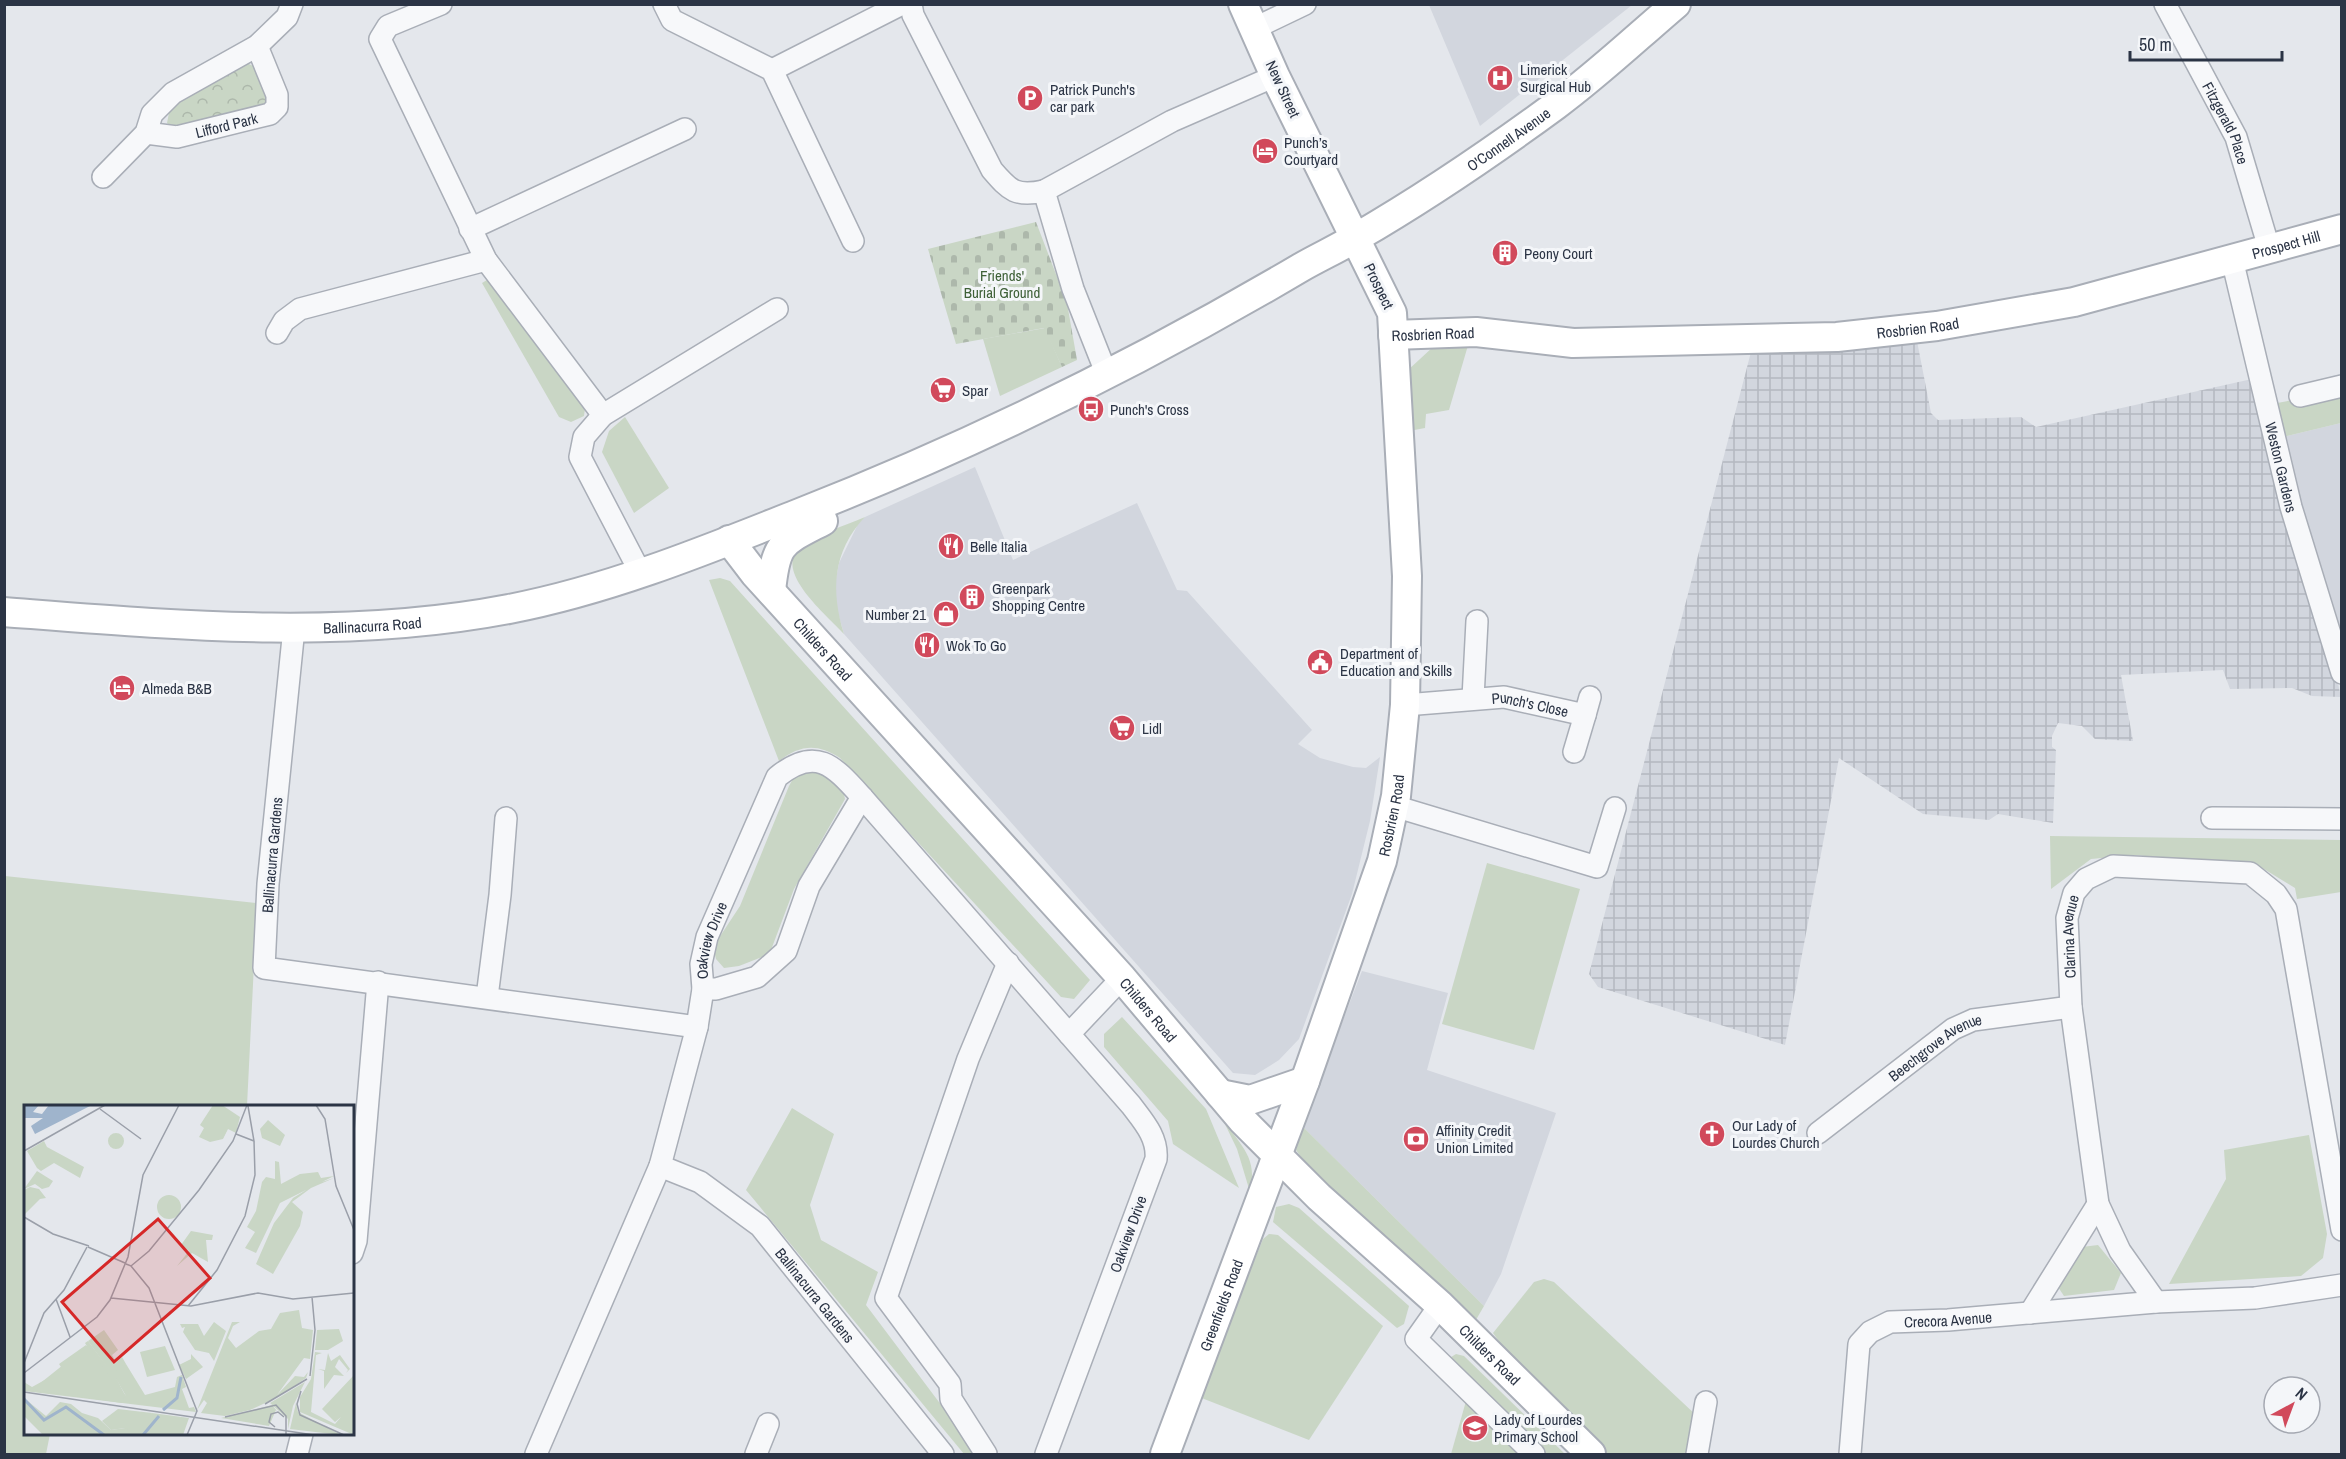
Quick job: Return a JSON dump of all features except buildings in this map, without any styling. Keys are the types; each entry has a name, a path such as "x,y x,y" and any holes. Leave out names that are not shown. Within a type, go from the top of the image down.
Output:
{"main road":[{"name":"O'Connell Avenue","path":"1107,375 1356,238 1462,171 1560,102 1676,4"},
{"name":"New Street","path":"1249,16 1275,76 1356,238"},
{"name":"Prospect Hill","path":"2232,259 2342,229"},
{"name":"Prospect","path":"1356,238 1392,313 1393,335"},
{"name":"Rosbrien Road","path":"1276,1155 1305,1081 1382,861 1394,806 1405,705 1407,576 1393,335 1476,332 1573,343 1837,337 1984,320 2074,302 2232,259"},
{"name":"Ballinacurra Road","path":"4,612 112,620 294,628 369,626 507,610 640,572 858,491 1107,375"},
{"path":"771,591 775,557 780,546 843,510 858,491"},
{"name":"Childers Road","path":"729,540 771,591 1122,978 1220,1094 1276,1155 1319,1197 1440,1305 1591,1455"},
{"path":"1220,1094 1250,1100 1305,1081"},
{"name":"Greenfields Road","path":"1165,1455 1276,1155"}],"street":[{"path":"102,177 146,134 152,114 173,93 257,46 287,17 292,4"},
{"path":"441,4 388,26 381,39 486,260 603,415"},
{"path":"664,4 672,20 772,70 853,241"},
{"path":"772,70 902,4"},
{"path":"911,4 914,15 992,170 1008,189 1026,195 1044,191 1172,121 1275,76"},
{"path":"1249,16 1305,4"},
{"name":"Fitzgerald Place","path":"2165,4 2236,137 2269,248"},
{"name":"Lifford Park","path":"146,134 177,137 270,114 277,107 278,95 257,46"},
{"path":"470,229 685,129"},
{"path":"1044,191 1073,289 1107,375"},
{"name":"Weston Gardens","path":"2232,259 2291,507 2342,673"},
{"path":"277,333 284,321 300,309 486,260"},
{"path":"640,572 580,457 584,437 603,415 777,309"},
{"path":"2300,396 2342,386"},
{"name":"Punch's Close","path":"1473,698 1477,621"},
{"name":"Ballinacurra Gardens","path":"294,628 268,884 264,968 697,1027"},
{"name":"Punch's Close","path":"1405,705 1504,697 1588,706 1574,752"},
{"name":"Oakview Drive","path":"862,797 809,886 786,951 757,977 716,989 704,989 701,964 707,938 777,777 791,765 806,759 823,762 838,771 862,797 1131,1104 1151,1133 1157,1148 1156,1159 1046,1455"},
{"path":"1394,806 1597,867 1615,808"},
{"path":"487,997 500,894 506,818"},
{"path":"2212,818 2342,819"},
{"name":"Clarina Avenue","path":"2156,1302 2120,1251 2098,1204 2071,1007 2067,918 2074,893 2086,879 2113,866 2250,873 2286,909 2342,1230"},
{"path":"986,1455 951,1399 950,1384 886,1298 968,1059 1008,963"},
{"path":"1069,1034 1122,978"},
{"path":"354,1247 378,982"},
{"path":"536,1455 660,1166 697,1027 704,989"},
{"name":"Beechgrove Avenue","path":"1818,1133 1953,1029 1973,1020 2071,1007"},
{"name":"Ballinacurra Gardens","path":"660,1166 699,1182 729,1201 760,1226 943,1455"},
{"path":"2030,1313 2098,1204"},
{"path":"2156,1302 2255,1298 2342,1285"},
{"name":"Crecora Avenue","path":"1850,1455 1859,1344 1870,1332 1890,1322 2156,1302"},
{"path":"1440,1305 1416,1339 1534,1455"},
{"path":"1697,1455 1706,1402"},
{"path":"756,1455 768,1424"},
{"path":"297,1455 302,1435"}],"shaded area":[{"name":"Limerick Surgical Hub","path":"1429,5 1632,5 1480,126"},
{"path":"1917,341 1931,413 1938,420 2021,417 2036,427 2252,379 2331,652 2341,697 2312,696 2292,688 2230,689 2223,670 2121,675 2133,741 2095,739 2082,726 2058,723 2052,736 2052,747 2056,750 2053,823 1998,814 1989,820 1923,814 1839,758 1785,1045 1598,987 1589,974 1752,348"},
{"path":"2341,423 2341,650 2270,440"},
{"path":"975,467 1013,560 1137,503 1177,590 1187,591 1312,730 1298,744 1320,758 1353,767 1366,768 1380,757 1370,821 1352,894 1299,1039 1279,1060 1255,1075 1233,1073 844,634 836,606 835,583 839,563 858,524 865,517"},
{"path":"1362,971 1448,993 1427,1070 1556,1113 1501,1274 1484,1306 1302,1126"}],"green space":[{"path":"247,63 259,69 269,95 267,102 258,109 172,128 167,123 170,108 236,66"},
{"name":"Friends' Burial Ground","path":"1036,222 1067,303 1077,360 1062,367 1044,328 956,344 928,249"},
{"path":"487,280 586,401 584,416 571,422 559,417 482,283"},
{"path":"1045,328 1062,367 1000,396 983,339"},
{"path":"1469,342 1449,410 1426,414 1425,428 1409,431 1407,371 1433,347"},
{"path":"2341,391 2341,423 2270,440 2261,406"},
{"path":"625,417 669,488 634,513 602,452 609,431"},
{"path":"865,517 846,544 837,572 837,602 844,634 815,605 797,580 793,568 794,557 801,547 815,538"},
{"path":"720,578 730,581 1090,980 1074,999 1061,997 840,758 824,750 809,748 794,752 779,761 709,580"},
{"path":"820,770 842,785 845,799 794,889 771,950 762,957 739,966 724,968 716,959 713,947 740,906 789,786 795,775"},
{"path":"2050,836 2341,840 2341,892 2297,899 2295,888 2259,866 2134,855 2091,859 2051,889"},
{"path":"1487,863 1580,889 1534,1050 1442,1024"},
{"path":"5,876 257,903 247,1105 24,1105 24,1435 50,1435 46,1454 5,1454"},
{"path":"1122,1017 1206,1109 1239,1188 1173,1144 1168,1121 1104,1047 1104,1034"},
{"path":"792,1108 834,1134 810,1205 821,1240 878,1272 866,1305 978,1454 964,1454 746,1190"},
{"path":"1223,1120 1247,1153 1250,1161 1252,1180 1250,1192 1237,1149"},
{"path":"1302,1126 1484,1306 1473,1325 1315,1177 1296,1150"},
{"path":"2309,1135 2327,1234 2323,1258 2301,1276 2169,1284 2226,1179 2224,1150"},
{"path":"1289,1204 1299,1208 1409,1306 1404,1324 1397,1328 1273,1222 1276,1207"},
{"path":"1269,1234 1278,1235 1383,1326 1309,1440 1199,1397 1263,1239"},
{"path":"2098,1245 2121,1273 2114,1290 2064,1296 2058,1287 2082,1247"},
{"path":"1544,1279 1554,1282 1697,1416 1691,1454 1607,1454 1518,1368 1493,1333 1534,1282"},
{"path":"1456,1354 1464,1356 1565,1454 1545,1454 1448,1359"},
{"name":"Lady of Lourdes Primary School","path":"1466,1401 1519,1454 1451,1454"}],"place":[{"name":"Limerick Surgical Hub","path":"1500,78"},
{"name":"Patrick Punch's car park","path":"1030,98"},
{"name":"Punch’s Courtyard","path":"1265,151"},
{"name":"Peony Court","path":"1505,253"},
{"name":"Spar","path":"943,390"},
{"name":"Punch's Cross","path":"1091,409"},
{"name":"Belle Italia","path":"951,546"},
{"name":"Greenpark Shopping Centre","path":"972,597"},
{"name":"Number 21","path":"946,614"},
{"name":"Wok To Go","path":"927,645"},
{"name":"Department of Education and Skills","path":"1320,662"},
{"name":"Almeda B&B","path":"122,688"},
{"name":"Lidl","path":"1122,728"},
{"name":"Our Lady of Lourdes Church","path":"1712,1134"},
{"name":"Affinity Credit Union Limited","path":"1416,1139"},
{"name":"Lady of Lourdes Primary School","path":"1475,1428"}]}
